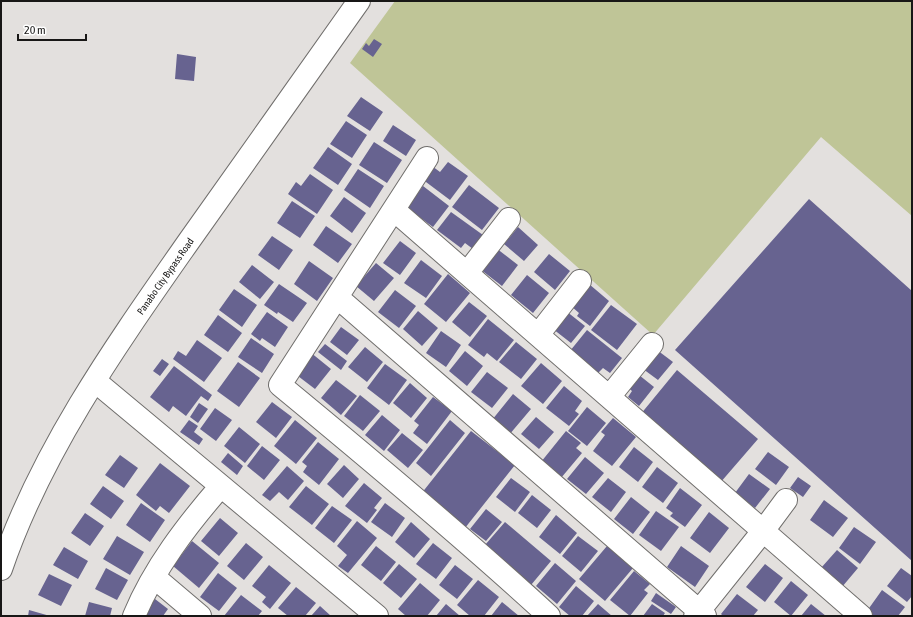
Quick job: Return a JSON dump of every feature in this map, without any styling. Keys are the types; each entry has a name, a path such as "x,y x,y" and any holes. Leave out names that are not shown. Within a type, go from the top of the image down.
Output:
{"street":[{"name":"Panabo City Bypass Road","path":"1,569 10,542 46,464 94,381 161,282 359,1"},
{"path":"428,158 280,385 457,534 548,616"},
{"path":"394,210 861,616"},
{"path":"466,273 509,220"},
{"path":"538,335 580,281"},
{"path":"337,297 699,614 786,500"},
{"path":"609,397 652,344"},
{"path":"94,381 377,616"},
{"path":"134,616 154,577 174,545 196,515 221,486"},
{"path":"154,577 200,616"}],"green space":[{"path":"395,1 912,1 912,216 821,137 653,335 350,63"}],"building":[{"path":"374,39 382,44 373,57 362,49 366,43 369,46"},
{"path":"177,54 196,57 194,81 175,79"},
{"path":"361,97 383,112 370,131 347,116"},
{"path":"346,121 367,135 352,158 330,144"},
{"path":"393,125 416,140 406,156 383,141"},
{"path":"374,142 402,160 387,183 359,165"},
{"path":"328,147 352,164 338,185 313,168"},
{"path":"448,162 468,176 450,200 422,179 432,166 440,172"},
{"path":"358,169 384,186 370,208 344,190"},
{"path":"310,174 333,190 317,214 288,194 296,182 301,186"},
{"path":"469,185 499,208 482,230 452,207"},
{"path":"423,186 449,206 433,227 407,208"},
{"path":"344,197 366,213 352,233 330,216"},
{"path":"809,199 912,291 912,561 675,350"},
{"path":"292,201 315,216 300,238 277,223"},
{"path":"451,212 483,235 473,249 465,243 461,248 437,230"},
{"path":"326,226 352,244 338,263 313,245"},
{"path":"518,227 538,245 524,261 504,244"},
{"path":"272,236 293,250 279,270 258,255"},
{"path":"400,241 416,253 400,275 383,263"},
{"path":"496,248 518,265 502,286 480,269"},
{"path":"549,254 570,271 555,290 534,272"},
{"path":"421,260 442,276 426,298 404,283"},
{"path":"309,261 333,278 317,301 294,284"},
{"path":"376,263 394,278 374,301 356,286"},
{"path":"252,265 274,282 260,299 239,282"},
{"path":"448,274 470,293 446,322 424,304"},
{"path":"527,275 549,293 533,313 511,295"},
{"path":"279,284 307,303 293,322 264,305"},
{"path":"589,284 609,301 590,326 577,316 579,313 571,306"},
{"path":"234,289 257,305 242,327 219,310"},
{"path":"395,290 416,306 399,328 378,312"},
{"path":"469,302 487,316 470,337 452,322"},
{"path":"611,305 637,324 617,350 591,330"},
{"path":"418,311 438,328 422,346 403,329"},
{"path":"566,311 585,326 571,343 553,329"},
{"path":"267,312 288,327 275,347 262,338 260,341 251,334"},
{"path":"218,315 242,333 228,352 204,335"},
{"path":"488,319 514,340 497,361 487,353 484,357 468,345"},
{"path":"341,327 359,340 347,355 330,342"},
{"path":"587,330 622,358 610,373 603,368 598,373 570,351"},
{"path":"441,331 461,345 446,367 426,353"},
{"path":"251,338 274,354 262,373 238,357"},
{"path":"197,340 222,358 204,382 173,359 178,351 186,356"},
{"path":"516,342 537,359 521,379 499,362"},
{"path":"325,344 347,361 341,370 318,352"},
{"path":"365,347 383,362 367,382 348,367"},
{"path":"653,347 673,362 658,380 639,366"},
{"path":"465,351 483,366 467,386 449,371"},
{"path":"310,352 331,369 315,389 294,373"},
{"path":"162,359 169,364 160,376 153,371"},
{"path":"238,362 260,378 239,407 217,391"},
{"path":"541,363 562,381 543,404 521,386"},
{"path":"385,364 407,380 389,405 367,388"},
{"path":"174,366 212,395 208,401 201,396 186,416 173,406 169,412 150,397"},
{"path":"677,370 758,439 720,483 640,415"},
{"path":"634,371 654,387 639,406 628,397 632,391 624,384"},
{"path":"487,372 508,388 492,408 471,392"},
{"path":"336,380 357,396 341,415 321,398"},
{"path":"410,383 427,398 411,418 393,403"},
{"path":"564,386 582,401 575,411 579,414 569,426 546,408"},
{"path":"513,394 531,409 509,435 492,420"},
{"path":"360,395 380,411 363,431 344,416"},
{"path":"433,397 452,411 427,444 413,433 419,425 414,421"},
{"path":"272,402 292,417 276,438 256,422"},
{"path":"199,403 208,409 198,423 190,417"},
{"path":"587,407 606,423 587,446 568,431"},
{"path":"215,408 232,420 216,441 200,429"},
{"path":"382,415 400,430 384,451 365,435"},
{"path":"536,417 554,432 539,449 521,434"},
{"path":"613,418 636,437 612,466 593,451 605,435 601,432"},
{"path":"189,420 198,426 194,432 203,439 199,445 180,432"},
{"path":"295,420 317,438 296,464 274,446"},
{"path":"450,420 465,433 431,476 416,463"},
{"path":"239,427 260,444 245,463 224,446"},
{"path":"471,431 515,465 465,528 421,494"},
{"path":"566,431 581,443 576,448 582,453 561,478 541,462"},
{"path":"402,433 423,450 408,468 387,450"},
{"path":"318,442 339,459 319,485 303,472 307,466 302,462"},
{"path":"262,446 280,460 264,480 247,466"},
{"path":"634,447 653,462 638,482 619,467"},
{"path":"768,452 789,467 776,485 755,469"},
{"path":"228,453 243,466 237,475 221,462"},
{"path":"120,455 138,468 124,488 105,475"},
{"path":"585,457 604,473 586,494 567,479"},
{"path":"160,463 190,486 169,513 160,506 156,511 136,495"},
{"path":"344,465 359,479 343,498 327,484"},
{"path":"287,466 304,481 288,500 279,492 270,501 262,495"},
{"path":"657,467 678,483 663,503 642,487"},
{"path":"749,474 770,489 755,508 735,493"},
{"path":"798,477 811,486 803,497 790,488"},
{"path":"511,478 530,492 515,512 496,497"},
{"path":"608,478 626,492 611,512 592,497"},
{"path":"364,483 382,498 374,508 377,510 367,523 345,506"},
{"path":"103,486 124,501 111,519 90,504"},
{"path":"306,486 329,504 312,525 289,507"},
{"path":"680,488 702,505 685,527 670,516 673,513 666,508"},
{"path":"532,495 551,510 537,528 518,513"},
{"path":"631,497 650,512 633,534 614,519"},
{"path":"824,500 848,518 833,537 810,520"},
{"path":"141,503 165,520 150,542 126,525"},
{"path":"385,503 405,518 392,537 371,522"},
{"path":"332,506 352,520 334,543 315,528"},
{"path":"486,509 502,522 486,541 470,529"},
{"path":"656,511 679,527 661,551 639,535"},
{"path":"709,512 729,528 710,553 690,538"},
{"path":"85,513 104,526 90,546 71,533"},
{"path":"556,515 577,533 560,554 539,537"},
{"path":"220,518 238,533 219,556 201,541"},
{"path":"357,521 377,538 348,573 338,566 347,555 337,546"},
{"path":"411,522 430,539 414,558 395,542"},
{"path":"505,522 551,561 531,585 485,545"},
{"path":"854,527 876,542 860,564 839,548"},
{"path":"117,536 144,552 130,575 103,559"},
{"path":"578,536 598,551 581,572 562,556"},
{"path":"192,541 219,563 199,588 173,566"},
{"path":"246,543 263,557 244,580 227,566"},
{"path":"433,543 452,558 436,579 416,564"},
{"path":"376,546 396,562 381,581 361,565"},
{"path":"607,546 633,568 605,601 579,579"},
{"path":"681,546 709,566 695,587 667,567"},
{"path":"64,547 88,561 78,579 53,565"},
{"path":"837,550 858,568 842,587 821,568"},
{"path":"555,563 576,581 557,604 536,586"},
{"path":"399,564 417,579 401,598 383,583"},
{"path":"765,564 783,578 765,602 746,587"},
{"path":"269,565 291,583 270,609 262,602 266,597 252,586"},
{"path":"455,565 473,579 457,599 439,585"},
{"path":"106,568 128,580 117,600 95,589"},
{"path":"901,568 912,576 912,596 907,602 887,586"},
{"path":"634,571 650,584 644,590 648,593 630,616 610,600"},
{"path":"218,573 237,588 219,611 200,597"},
{"path":"49,574 72,585 61,606 38,595"},
{"path":"478,580 499,597 484,616 470,616 457,605"},
{"path":"791,581 808,595 791,616 774,602"},
{"path":"420,583 440,600 427,616 406,616 398,609"},
{"path":"576,586 594,601 582,616 570,616 559,607"},
{"path":"296,587 316,603 305,616 288,616 278,608"},
{"path":"882,590 905,607 898,616 874,616 867,611"},
{"path":"656,593 676,607 671,614 651,601"},
{"path":"737,594 758,610 753,616 723,616 721,614"},
{"path":"241,595 262,611 258,616 224,616"},
{"path":"155,599 168,609 163,616 142,616"},
{"path":"89,602 112,608 110,616 85,616"},
{"path":"502,602 519,616 491,616"},
{"path":"446,604 460,616 436,616"},
{"path":"598,604 612,616 587,616"},
{"path":"652,604 665,613 663,616 643,616"},
{"path":"811,604 826,616 801,616"},
{"path":"320,606 331,616 311,616"},
{"path":"29,610 50,616 28,616"}]}
